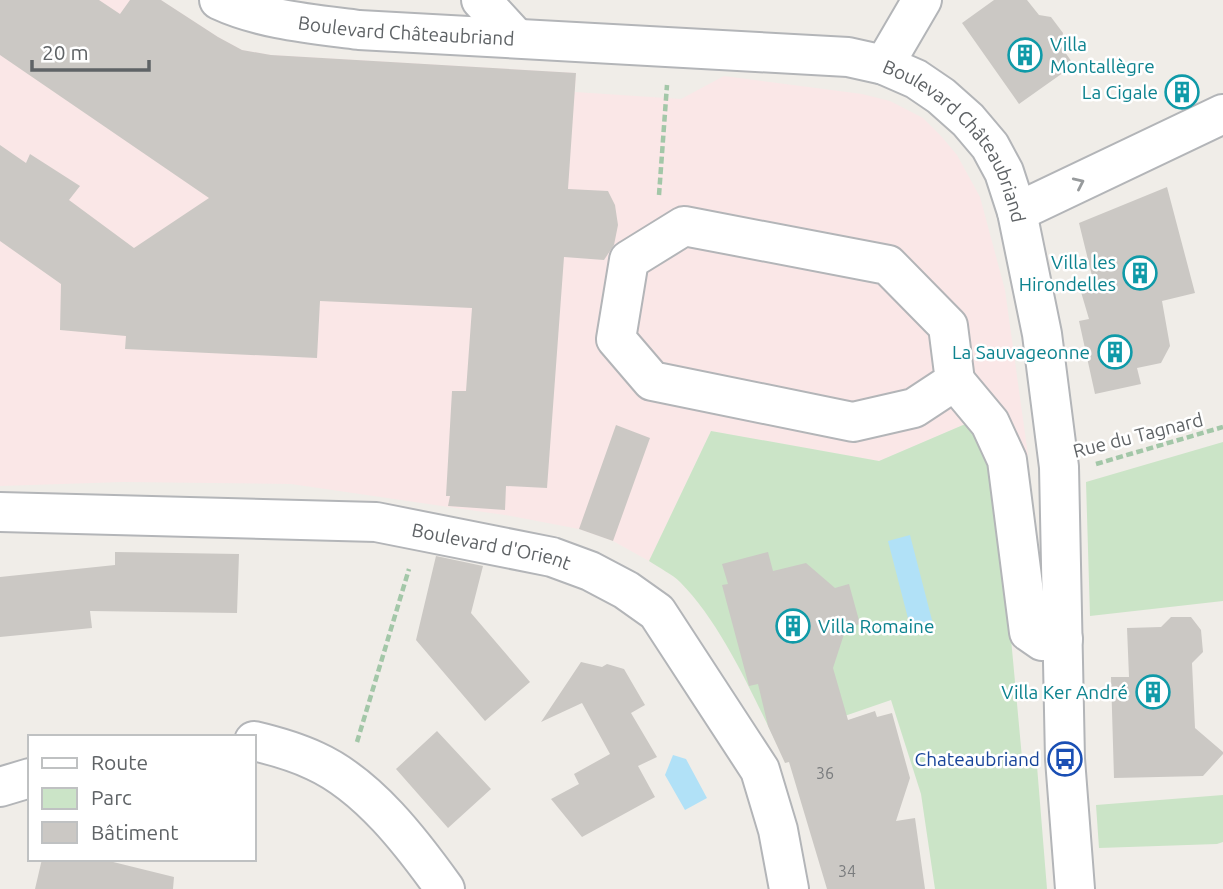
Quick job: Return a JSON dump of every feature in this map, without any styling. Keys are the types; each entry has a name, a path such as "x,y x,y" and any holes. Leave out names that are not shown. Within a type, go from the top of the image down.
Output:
{"street":[{"name":"Boulevard Châteaubriand","path":"219,0 233,7 266,15 348,28 848,57 884,65 916,79 941,96 968,120 990,146 1004,172 1017,212 1042,334 1059,467 1066,759 1075,889"},
{"path":"481,0 516,38"},
{"path":"884,65 922,0"},
{"path":"1017,212 1223,114"},
{"path":"955,381 914,408 853,422 652,381 616,339 629,260 684,226 888,265 948,326 955,381 990,423 1007,460 1028,632 1042,641 1063,639"},
{"name":"Boulevard d'Orient","path":"0,512 376,522 552,557 590,571 626,590 657,612 760,770 778,830 789,889"},
{"path":"256,741 284,748 318,762 346,779 385,813 445,889"},
{"path":"0,787 28,780"}],"path":[{"path":"658,205 667,99"},
{"name":"Rue du Tagnard","path":"1059,467 1082,468 1223,427"},
{"path":"346,779 421,529"}],"shaded area":[{"path":"0,0 161,0 242,50 271,55 576,73 575,92 681,99 724,76 862,94 890,101 923,118 941,136 957,155 980,197 1005,290 1028,455 1007,460 970,422 879,461 711,431 649,561 613,541 579,529 511,516 291,484 123,482 0,486"}],"green space":[{"path":"970,422 997,486 1022,758 1024,768 1037,766 1047,889 935,889 921,794 891,700 775,740 733,657 708,616 680,582 649,561 711,431 879,461"},
{"path":"1223,442 1223,601 1090,616 1086,482"},
{"path":"1223,795 1223,842 1099,848 1096,805"}],"water":[{"path":"910,535 933,624 911,630 888,541"},
{"path":"673,755 686,759 707,798 685,810 665,775"}],"building":[{"path":"0,0 99,0 120,14 130,0 161,0 242,50 271,55 576,73 568,189 608,191 615,205 618,225 614,245 604,260 564,257 547,488 506,486 505,510 448,506 450,496 446,496 452,391 466,391 472,308 320,301 317,358 125,349 126,336 60,330 61,284 0,241 0,145 26,163 30,154 80,186 69,200 134,248 209,198 0,55"},
{"name":"Villa Montallègre","path":"994,0 1027,0 1039,15 1051,17 1063,33 1060,45 1074,65 1019,104 962,23"},
{"path":"1167,187 1195,293 1162,301 1170,346 1161,363 1137,368 1141,384 1095,394 1079,321 1089,319 1081,292 1095,288 1079,223"},
{"path":"616,425 650,438 613,541 579,529"},
{"path":"115,552 239,554 237,613 90,611 92,628 0,637 0,577 115,565"},
{"path":"768,552 773,571 806,563 835,588 849,584 860,624 846,628 833,668 848,720 875,711 877,717 892,713 910,778 896,821 915,818 925,889 827,889 789,762 785,763 768,726 758,684 749,686 722,585 728,584 722,564"},
{"path":"436,556 483,566 471,613 530,682 485,721 416,640"},
{"name":"Villa Ker André","path":"1171,617 1191,617 1201,630 1203,652 1192,663 1195,728 1223,754 1203,776 1114,778 1111,677 1129,677 1127,628 1161,627"},
{"path":"581,662 602,667 607,664 624,669 645,705 631,713 657,757 638,766 655,797 582,837 551,799 579,784 574,774 610,754 582,703 541,722"},
{"path":"437,731 491,789 448,828 396,769"},
{"path":"42,861 109,861 174,877 173,889 35,889"}],"place":[{"name":"Villa Montallègre","path":"1025,55"},
{"name":"La Cigale","path":"1182,92"},
{"name":"Villa les Hirondelles","path":"1140,273"},
{"name":"La Sauvageonne","path":"1115,352"},
{"name":"Villa Romaine","path":"793,626"},
{"name":"Villa Ker André","path":"1153,692"},
{"name":"Chateaubriand","path":"1065,759"}]}
